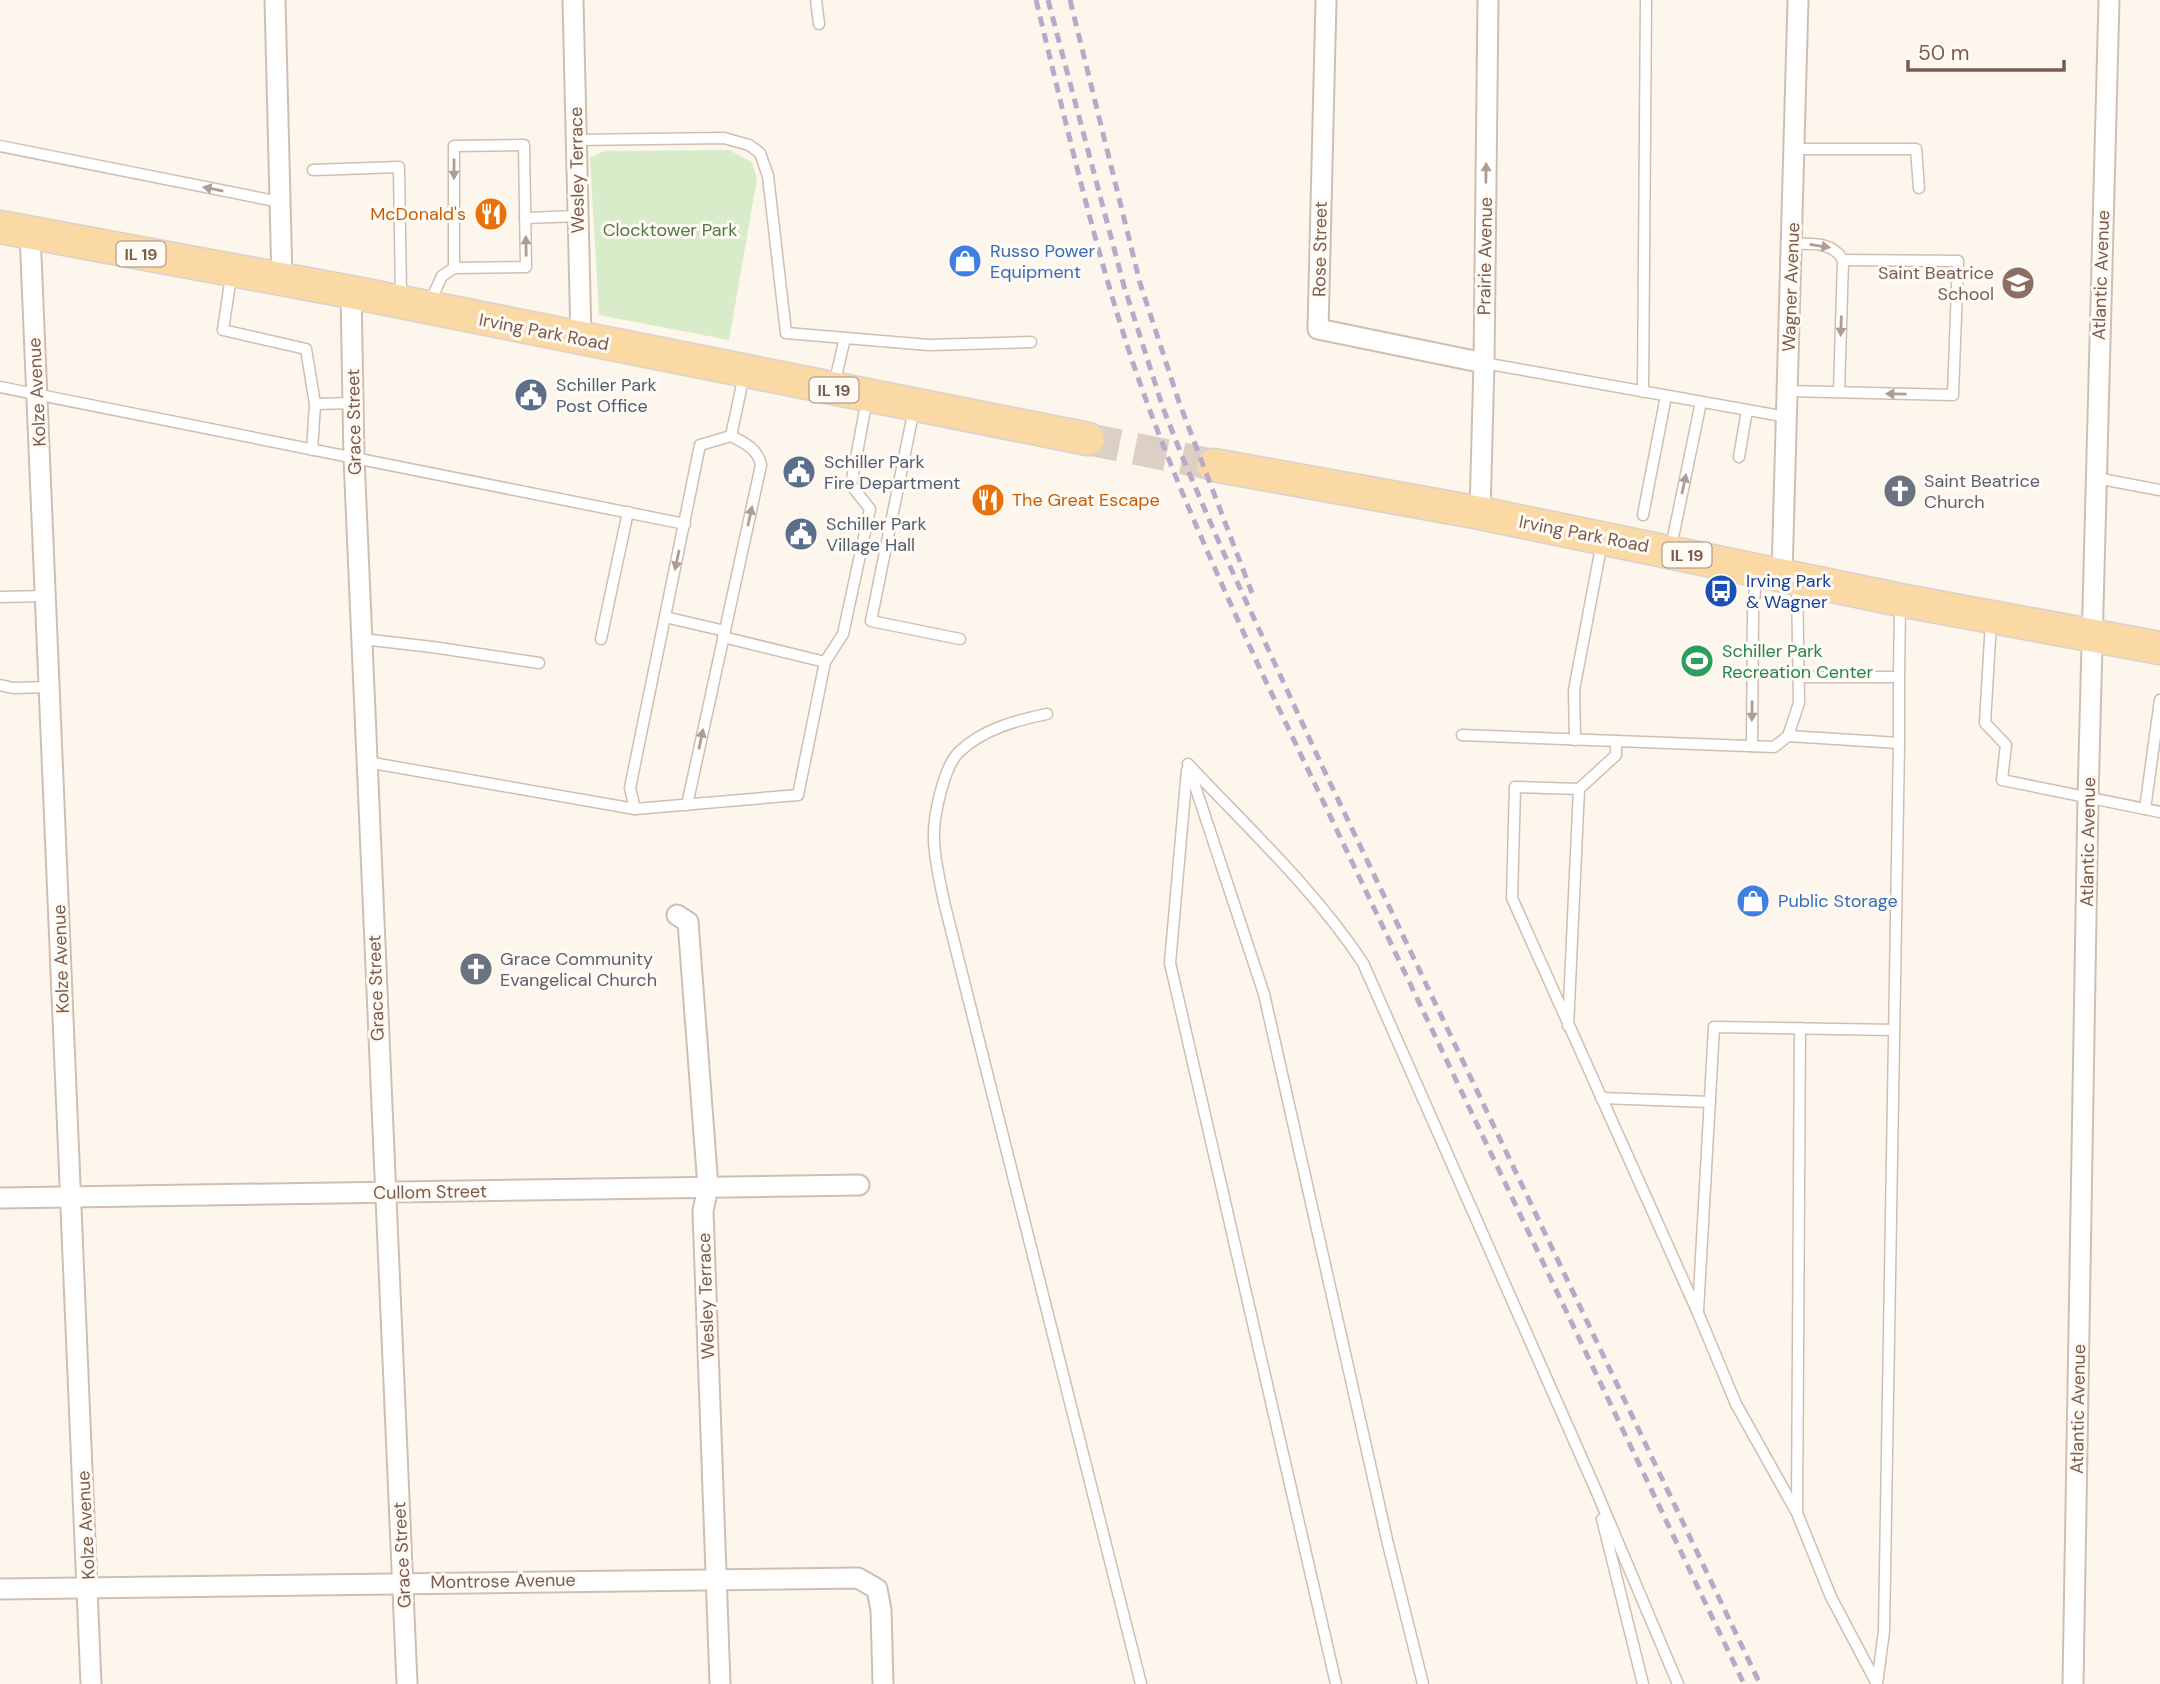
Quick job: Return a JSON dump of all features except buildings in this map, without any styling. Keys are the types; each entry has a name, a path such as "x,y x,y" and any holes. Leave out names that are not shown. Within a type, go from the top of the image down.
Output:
{"main road":[{"name":"Irving Park Road","path":"15,230 351,292 1088,439"},
{"name":"Irving Park Road","path":"1214,465 1480,513 1900,600 2160,648"}],"street":[{"path":"275,0 282,280"},
{"name":"Wesley Terrace","path":"573,0 581,339"},
{"name":"Rose Street","path":"1325,0 1318,329 1484,363"},
{"name":"Prairie Avenue","path":"1480,513 1488,0"},
{"name":"Wagner Avenue","path":"1779,573 1788,391 1798,0"},
{"name":"Atlantic Avenue","path":"2073,1684 2088,798 2109,0"},
{"name":"Kolze Avenue","path":"15,230 38,395 92,1684"},
{"name":"Grace Street","path":"351,292 354,458 407,1684"},
{"name":"Wesley Terrace","path":"677,915 688,922 708,1187 703,1211 720,1684"},
{"name":"Cullom Street","path":"0,1198 859,1185"},
{"name":"Montrose Avenue","path":"0,1588 858,1578 877,1589 881,1611 883,1684"}],"lane":[{"path":"816,0 819,24"},
{"path":"1643,392 1646,0"},
{"path":"577,140 724,138 749,145 760,153 768,176 786,333 929,345 1031,342"},
{"path":"414,305 442,276 454,268 526,267 524,145 454,146 454,268"},
{"path":"0,146 280,202"},
{"path":"1794,149 1916,149 1919,188"},
{"path":"313,170 399,167 414,305"},
{"path":"525,218 578,216"},
{"path":"1792,244 1823,245 1839,253 1843,260 1839,392"},
{"path":"1788,391 1953,395 1958,261 1843,260"},
{"path":"232,272 223,330 306,349 315,404 312,450"},
{"path":"833,389 845,338"},
{"path":"1484,363 1787,417"},
{"path":"731,436 744,372"},
{"path":"0,387 685,524"},
{"path":"367,762 635,808 798,795 825,662 843,634 870,509 851,485 867,396"},
{"path":"1643,515 1666,396"},
{"path":"1670,551 1701,402"},
{"path":"315,404 353,403"},
{"path":"915,405 871,621 960,639"},
{"path":"1739,457 1747,410"},
{"path":"635,808 631,788 700,445 731,436 751,447 761,465 687,805"},
{"path":"2096,478 2160,490"},
{"path":"601,639 628,512"},
{"path":"1574,740 1574,690 1603,538"},
{"path":"1462,736 1774,747 1788,736 1799,703 1798,677 1779,573"},
{"path":"1752,746 1753,609 1779,573"},
{"path":"0,597 46,596"},
{"path":"1877,1684 1884,1632 1900,600"},
{"path":"666,617 825,662"},
{"path":"1991,617 1984,723 2006,745 2002,780 2160,812"},
{"path":"362,639 540,663"},
{"path":"1798,677 1899,677"},
{"path":"0,685 13,688 50,687"},
{"path":"2145,809 2160,700"},
{"path":"1048,714 1013,721 985,734 958,753 940,790 933,837 950,928 1141,1684"},
{"path":"1788,736 1899,743"},
{"path":"1616,741 1616,755 1578,789 1515,786 1512,898 1736,1404 1797,1513 1831,1597 1877,1684"},
{"path":"1188,764 1301,883 1342,931 1363,963 1595,1488 1678,1684"},
{"path":"1188,764 1170,964 1336,1684"},
{"path":"1188,764 1264,994 1388,1544 1423,1684"},
{"path":"1568,1026 1578,789"},
{"path":"1698,1313 1714,1027 1894,1030"},
{"path":"1797,1513 1800,1028"},
{"path":"1601,1098 1710,1102"},
{"path":"1595,1488 1643,1684"}],"green space":[{"name":"Clocktower Park","path":"729,150 752,162 757,179 729,340 599,315 590,158 604,151"}],"tunnel":[{"path":"1088,439 1214,465"}],"railway":[{"path":"1036,0 1116,310 1144,394 1191,513 1260,669 1744,1684"},
{"path":"1048,0 1124,286 1163,408 1184,461 1323,768 1760,1684"},
{"path":"1070,0 1140,283 1179,402 1252,593"}],"place":[{"name":"McDonald's","path":"491,214"},
{"name":"Russo Power Equipment","path":"965,261"},
{"name":"Saint Beatrice School","path":"2018,283"},
{"name":"Schiller Park Post Office","path":"531,395"},
{"name":"Schiller Park Fire Department","path":"799,472"},
{"name":"Saint Beatrice Church","path":"1900,491"},
{"name":"The Great Escape","path":"988,500"},
{"name":"Schiller Park Village Hall","path":"801,534"},
{"name":"Irving Park & Wagner","path":"1721,591"},
{"name":"Schiller Park Recreation Center","path":"1697,661"},
{"name":"Public Storage","path":"1753,901"},
{"name":"Grace Community Evangelical Church","path":"476,969"}]}
